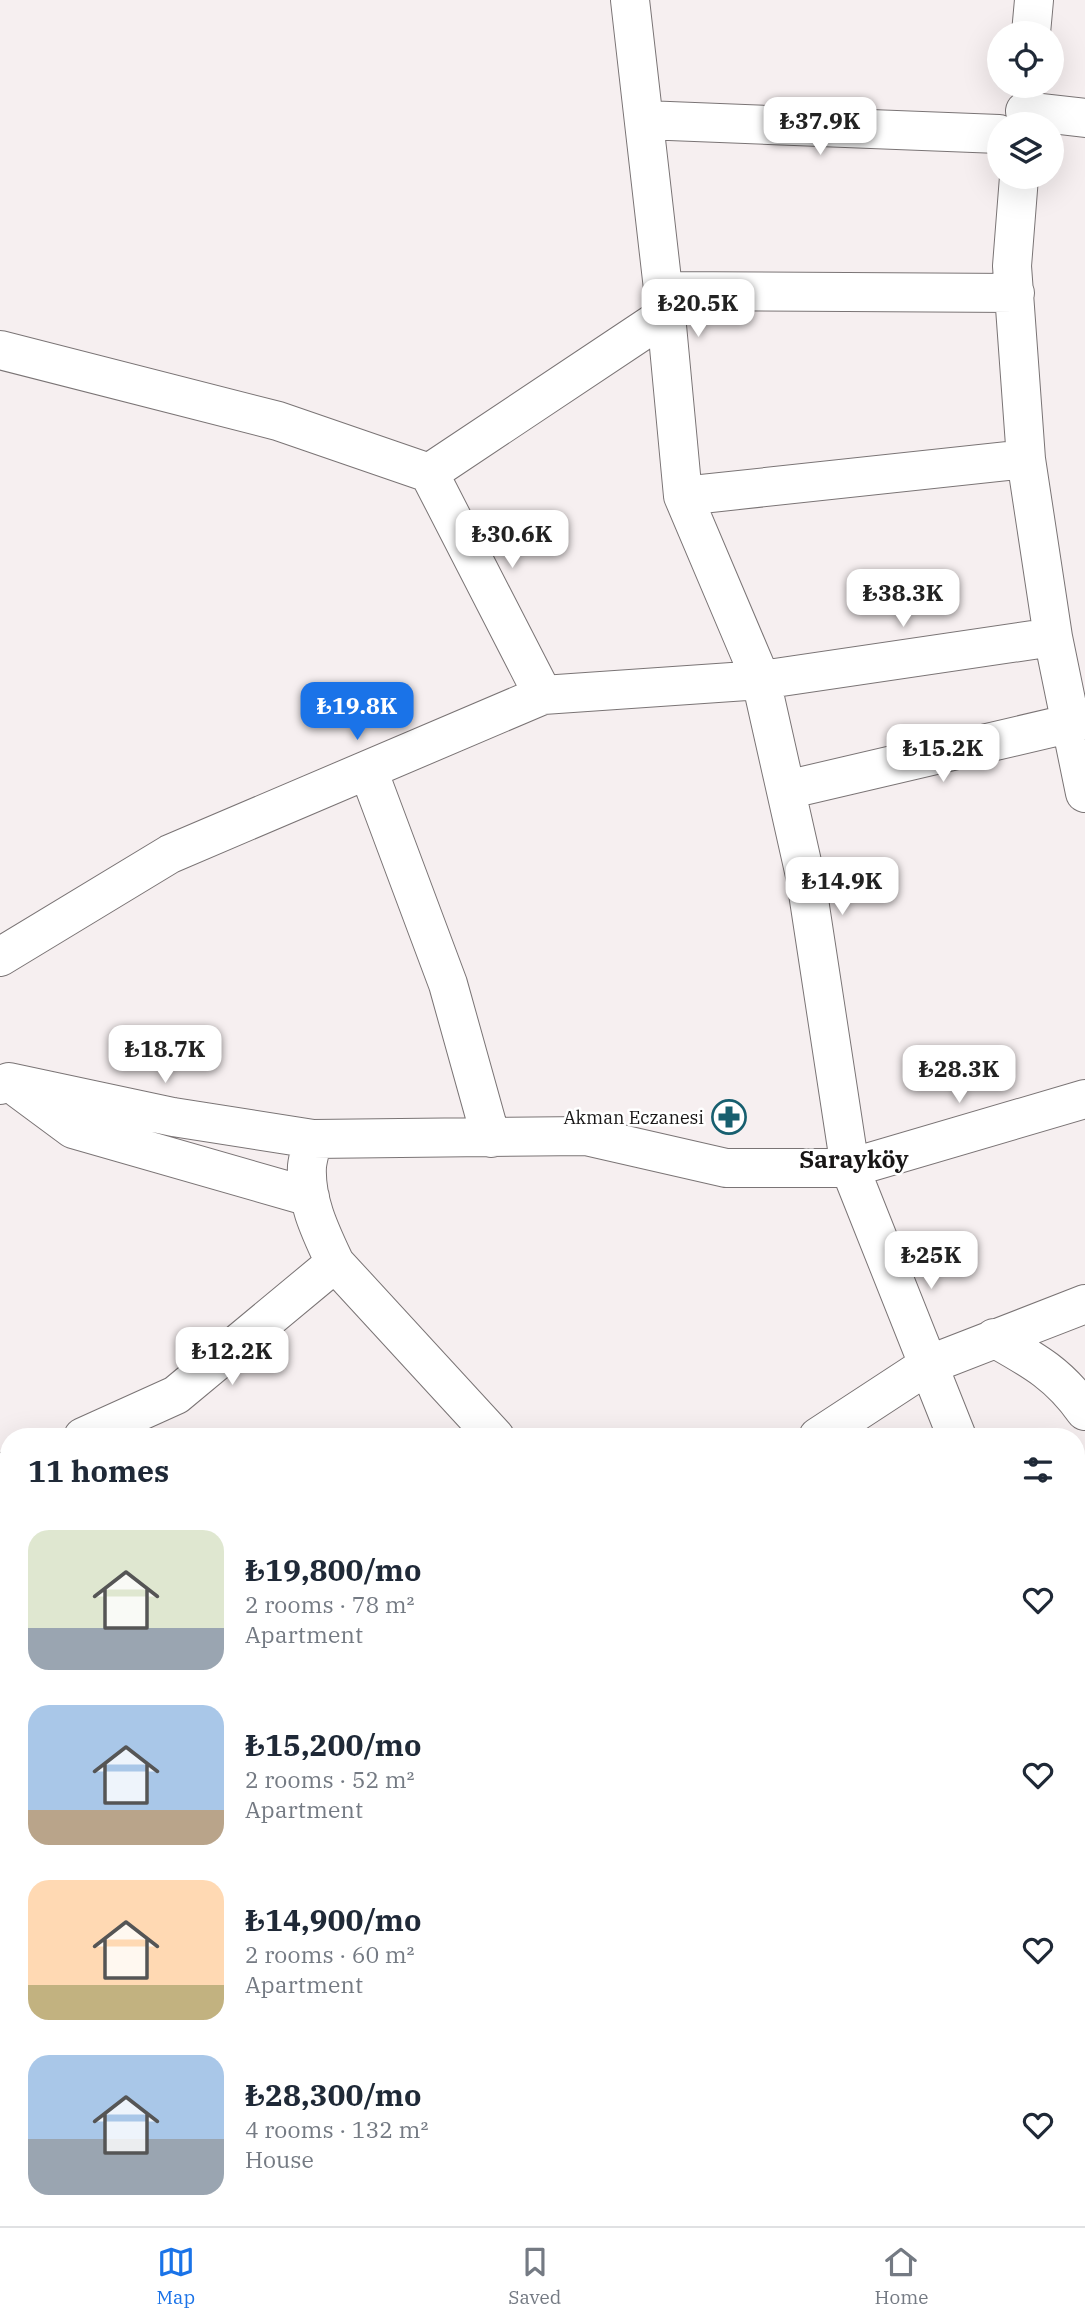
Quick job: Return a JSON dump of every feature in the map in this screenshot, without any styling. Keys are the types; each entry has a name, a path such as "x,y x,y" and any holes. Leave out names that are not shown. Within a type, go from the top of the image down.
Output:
{"street":[{"path":"630,0 683,496 761,680 806,880 850,1168 953,1428"},
{"path":"1032,21 1034,0"},
{"path":"644,120 987,115"},
{"path":"1064,117 1085,118"},
{"path":"1018,189 1012,266 1026,459 1053,637 1078,722 1085,793"},
{"path":"429,473 664,303 1014,293"},
{"path":"0,350 278,421 429,473 542,695"},
{"path":"683,496 1026,459"},
{"path":"0,957 170,854 542,695 761,680 1053,637"},
{"path":"786,790 1078,722"},
{"path":"368,770 448,984 491,1138"},
{"path":"3,1078 173,1117 313,1139 586,1136 726,1168 850,1168 1085,1098"},
{"path":"3,1078 73,1129 310,1197"},
{"path":"313,1139 307,1166 310,1197 318,1228 335,1263 487,1428"},
{"path":"103,1428 176,1395 335,1263"},
{"path":"832,1428 928,1365 1085,1304"},
{"path":"994,1338 1040,1364 1070,1389 1085,1411"}],"place":[{"name":"Akman Eczanesi","path":"729,1117"}],"district":[{"name":"Sarayköy","path":"854,1159"}]}
